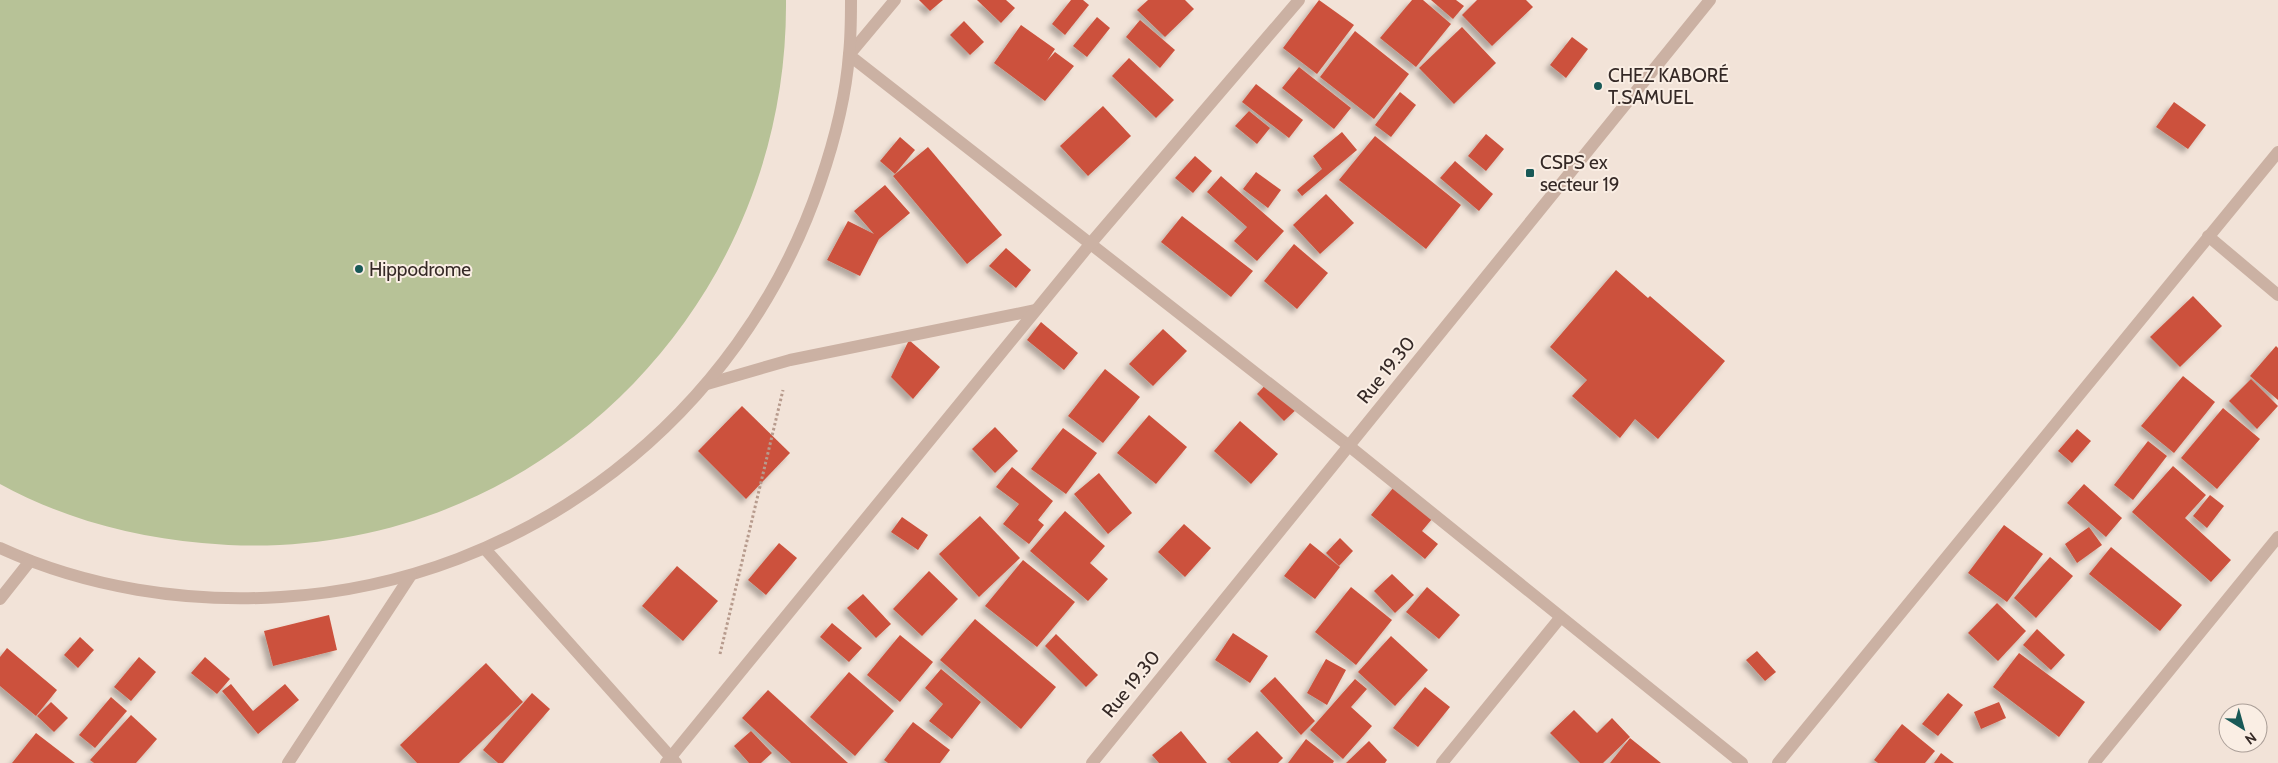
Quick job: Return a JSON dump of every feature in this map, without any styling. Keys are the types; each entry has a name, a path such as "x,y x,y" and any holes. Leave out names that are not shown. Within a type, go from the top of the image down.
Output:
{"street":[{"path":"0,548 30,561 78,576 136,590 194,598 254,599 313,595 372,585 411,575 485,549 538,522 589,491 637,454 680,414 720,369 754,321 784,269 809,215 828,159 842,101 850,54 851,0"},
{"path":"850,54 895,0"},
{"path":"485,549 670,761 1091,242 1299,0"},
{"name":"Rue 19.30","path":"1092,763 1710,0"},
{"path":"850,54 1349,446 1742,763"},
{"path":"1778,763 2278,152"},
{"path":"2208,236 2278,296"},
{"path":"706,384 790,360 1036,310"},
{"path":"2094,763 2278,537"},
{"path":"0,598 30,561"},
{"path":"288,763 411,575"},
{"path":"1442,763 1560,618"}],"path":[{"path":"720,656 790,360"}],"green space":[{"name":"Hippodrome","path":"0,0 786,0 775,116 741,223 687,319 615,402 528,468 428,516 319,542 202,543 150,536 98,524 48,507 0,484"}],"building":[{"path":"919,0 943,0 930,11"},
{"path":"977,0 1006,0 1015,8 1001,23"},
{"path":"1071,0 1083,0 1089,5 1065,35 1052,24"},
{"path":"1148,0 1185,0 1194,9 1165,37 1137,10"},
{"path":"1319,0 1354,25 1317,74 1283,48"},
{"path":"1412,0 1423,0 1451,24 1416,67 1380,38"},
{"path":"1431,0 1456,0 1464,6 1453,19"},
{"path":"1477,0 1526,0 1533,7 1492,46 1462,15"},
{"path":"1097,17 1110,28 1087,57 1073,46"},
{"path":"1140,20 1175,50 1160,68 1126,37"},
{"path":"964,21 984,42 970,55 950,35"},
{"path":"1021,25 1055,49 1047,61 1055,52 1074,66 1045,101 994,63"},
{"path":"1462,27 1496,63 1454,104 1419,68"},
{"path":"1355,31 1409,74 1374,119 1320,77"},
{"path":"1572,37 1588,49 1566,78 1550,65"},
{"path":"1129,58 1174,100 1156,118 1112,76"},
{"path":"1299,67 1351,108 1334,129 1282,88"},
{"path":"1256,84 1303,120 1289,138 1242,102"},
{"path":"1400,92 1416,105 1391,137 1375,125"},
{"path":"2174,102 2206,125 2188,149 2156,127"},
{"path":"1103,106 1131,136 1088,176 1060,146"},
{"path":"1249,111 1270,128 1257,144 1235,126"},
{"path":"1342,132 1357,150 1302,196 1297,190 1322,169 1313,156"},
{"path":"1486,134 1504,149 1486,171 1468,156"},
{"path":"1375,136 1461,205 1426,249 1339,180"},
{"path":"900,137 915,150 895,174 880,161"},
{"path":"928,147 1002,235 967,264 893,176"},
{"path":"1195,156 1212,171 1193,193 1175,178"},
{"path":"1455,161 1493,194 1479,211 1440,178"},
{"path":"1256,172 1281,190 1268,208 1243,189"},
{"path":"1221,176 1284,231 1257,261 1234,241 1247,227 1207,192"},
{"path":"885,185 910,213 879,239 860,276 827,260 848,221 874,234 854,211"},
{"path":"1326,194 1354,223 1320,254 1293,225"},
{"path":"1182,216 1253,271 1231,297 1161,242"},
{"path":"1294,244 1328,273 1297,309 1264,281"},
{"path":"1006,248 1031,270 1016,288 989,266"},
{"path":"1616,270 1648,298 1650,296 1725,361 1658,439 1635,419 1620,438 1572,396 1587,380 1550,347"},
{"path":"2193,296 2222,326 2180,367 2150,337"},
{"path":"1041,322 1078,353 1064,370 1027,340"},
{"path":"1163,329 1187,351 1153,386 1129,364"},
{"path":"909,340 940,367 913,399 891,377"},
{"path":"2276,346 2278,348 2278,400 2250,376"},
{"path":"1105,369 1140,397 1103,443 1068,416"},
{"path":"2183,376 2215,402 2174,453 2141,426"},
{"path":"1271,379 1299,407 1284,421 1257,394"},
{"path":"2251,379 2278,406 2257,429 2229,401"},
{"path":"742,406 790,453 746,499 698,451"},
{"path":"2223,408 2260,439 2217,489 2181,458"},
{"path":"1149,415 1187,447 1156,484 1117,453"},
{"path":"1240,421 1278,454 1251,484 1214,451"},
{"path":"995,427 1018,451 995,473 972,449"},
{"path":"1063,428 1097,453 1066,494 1031,469"},
{"path":"2077,429 2091,441 2072,463 2058,451"},
{"path":"2148,441 2167,456 2133,500 2114,485"},
{"path":"2173,466 2206,495 2185,518 2231,560 2211,582 2132,512"},
{"path":"1012,467 1053,501 1038,520 1044,525 1029,544 1003,524 1019,504 996,487"},
{"path":"1099,473 1132,513 1108,534 1074,494"},
{"path":"1398,482 1437,513 1422,531 1438,544 1425,559 1371,515"},
{"path":"2084,484 2122,518 2106,537 2067,503"},
{"path":"2210,495 2224,506 2207,528 2193,516"},
{"path":"1065,511 1105,546 1090,563 1108,579 1088,601 1030,551"},
{"path":"980,516 1020,558 979,597 939,554"},
{"path":"902,517 928,535 918,550 891,532"},
{"path":"1184,524 1211,548 1185,577 1158,552"},
{"path":"2004,525 2043,554 2007,602 1968,573"},
{"path":"2089,527 2102,545 2077,563 2065,544"},
{"path":"1340,538 1353,551 1339,566 1326,553"},
{"path":"779,543 797,558 766,595 748,580"},
{"path":"1310,543 1340,567 1315,599 1284,576"},
{"path":"2111,547 2182,605 2160,631 2089,574"},
{"path":"2050,557 2073,576 2036,618 2014,598"},
{"path":"1023,560 1075,602 1037,647 985,606"},
{"path":"677,566 718,601 683,641 642,606"},
{"path":"929,571 958,599 922,636 893,609"},
{"path":"1392,574 1414,595 1395,613 1374,591"},
{"path":"1351,587 1392,620 1356,665 1315,632"},
{"path":"1427,587 1460,615 1439,639 1406,612"},
{"path":"863,594 891,624 876,638 847,608"},
{"path":"1997,603 2026,631 1998,661 1968,633"},
{"path":"329,615 337,650 273,666 264,631"},
{"path":"975,619 1056,687 1021,729 940,660"},
{"path":"832,623 862,648 849,662 820,637"},
{"path":"2037,629 2065,655 2051,670 2023,645"},
{"path":"1233,633 1268,656 1250,683 1215,660"},
{"path":"1056,634 1098,675 1086,687 1045,646"},
{"path":"900,635 933,662 900,702 867,675"},
{"path":"1391,636 1428,670 1395,706 1358,672"},
{"path":"80,637 94,650 78,668 64,655"},
{"path":"7,648 57,690 36,716 0,686 0,657"},
{"path":"1757,651 1776,672 1765,681 1746,660"},
{"path":"2019,653 2085,702 2059,737 1993,687"},
{"path":"139,657 156,672 131,701 114,687"},
{"path":"205,657 230,679 217,694 191,673"},
{"path":"1326,659 1346,670 1327,705 1307,693"},
{"path":"486,663 523,702 459,763 417,763 400,745"},
{"path":"941,669 981,702 952,739 929,721 943,704 925,688"},
{"path":"849,672 894,711 855,756 810,717"},
{"path":"1275,677 1315,721 1301,735 1260,691"},
{"path":"1355,679 1367,689 1351,707 1372,726 1343,759 1310,730"},
{"path":"231,684 253,711 285,684 299,700 258,734 222,691"},
{"path":"1425,687 1450,707 1418,747 1393,728"},
{"path":"768,690 848,763 791,763 742,718"},
{"path":"532,693 550,709 503,763 498,763 483,750"},
{"path":"1948,693 1963,705 1938,736 1922,724"},
{"path":"111,697 127,711 95,748 79,735"},
{"path":"51,702 68,718 54,732 37,716"},
{"path":"1999,702 2006,718 1981,729 1974,712"},
{"path":"1574,710 1597,733 1612,718 1630,737 1603,763 1580,763 1550,733"},
{"path":"131,715 157,739 136,763 94,763 90,760"},
{"path":"913,722 950,750 940,763 888,763 884,760"},
{"path":"1902,724 1935,751 1925,763 1878,763 1874,760"},
{"path":"751,731 772,753 761,763 749,763 734,746"},
{"path":"1181,731 1207,763 1159,763 1152,755"},
{"path":"1257,731 1283,758 1278,763 1231,763 1227,759"},
{"path":"36,733 75,763 12,763"},
{"path":"1630,738 1661,763 1610,763"},
{"path":"1306,739 1334,761 1333,763 1288,763"},
{"path":"1369,741 1387,760 1385,763 1346,763"},
{"path":"1941,753 1954,763 1934,763"}],"place":[{"name":"CHEZ KABORÉ T.SAMUEL","path":"1598,86"},
{"name":"CSPS ex secteur 19","path":"1530,173"},
{"name":"Hippodrome","path":"359,269"}]}
